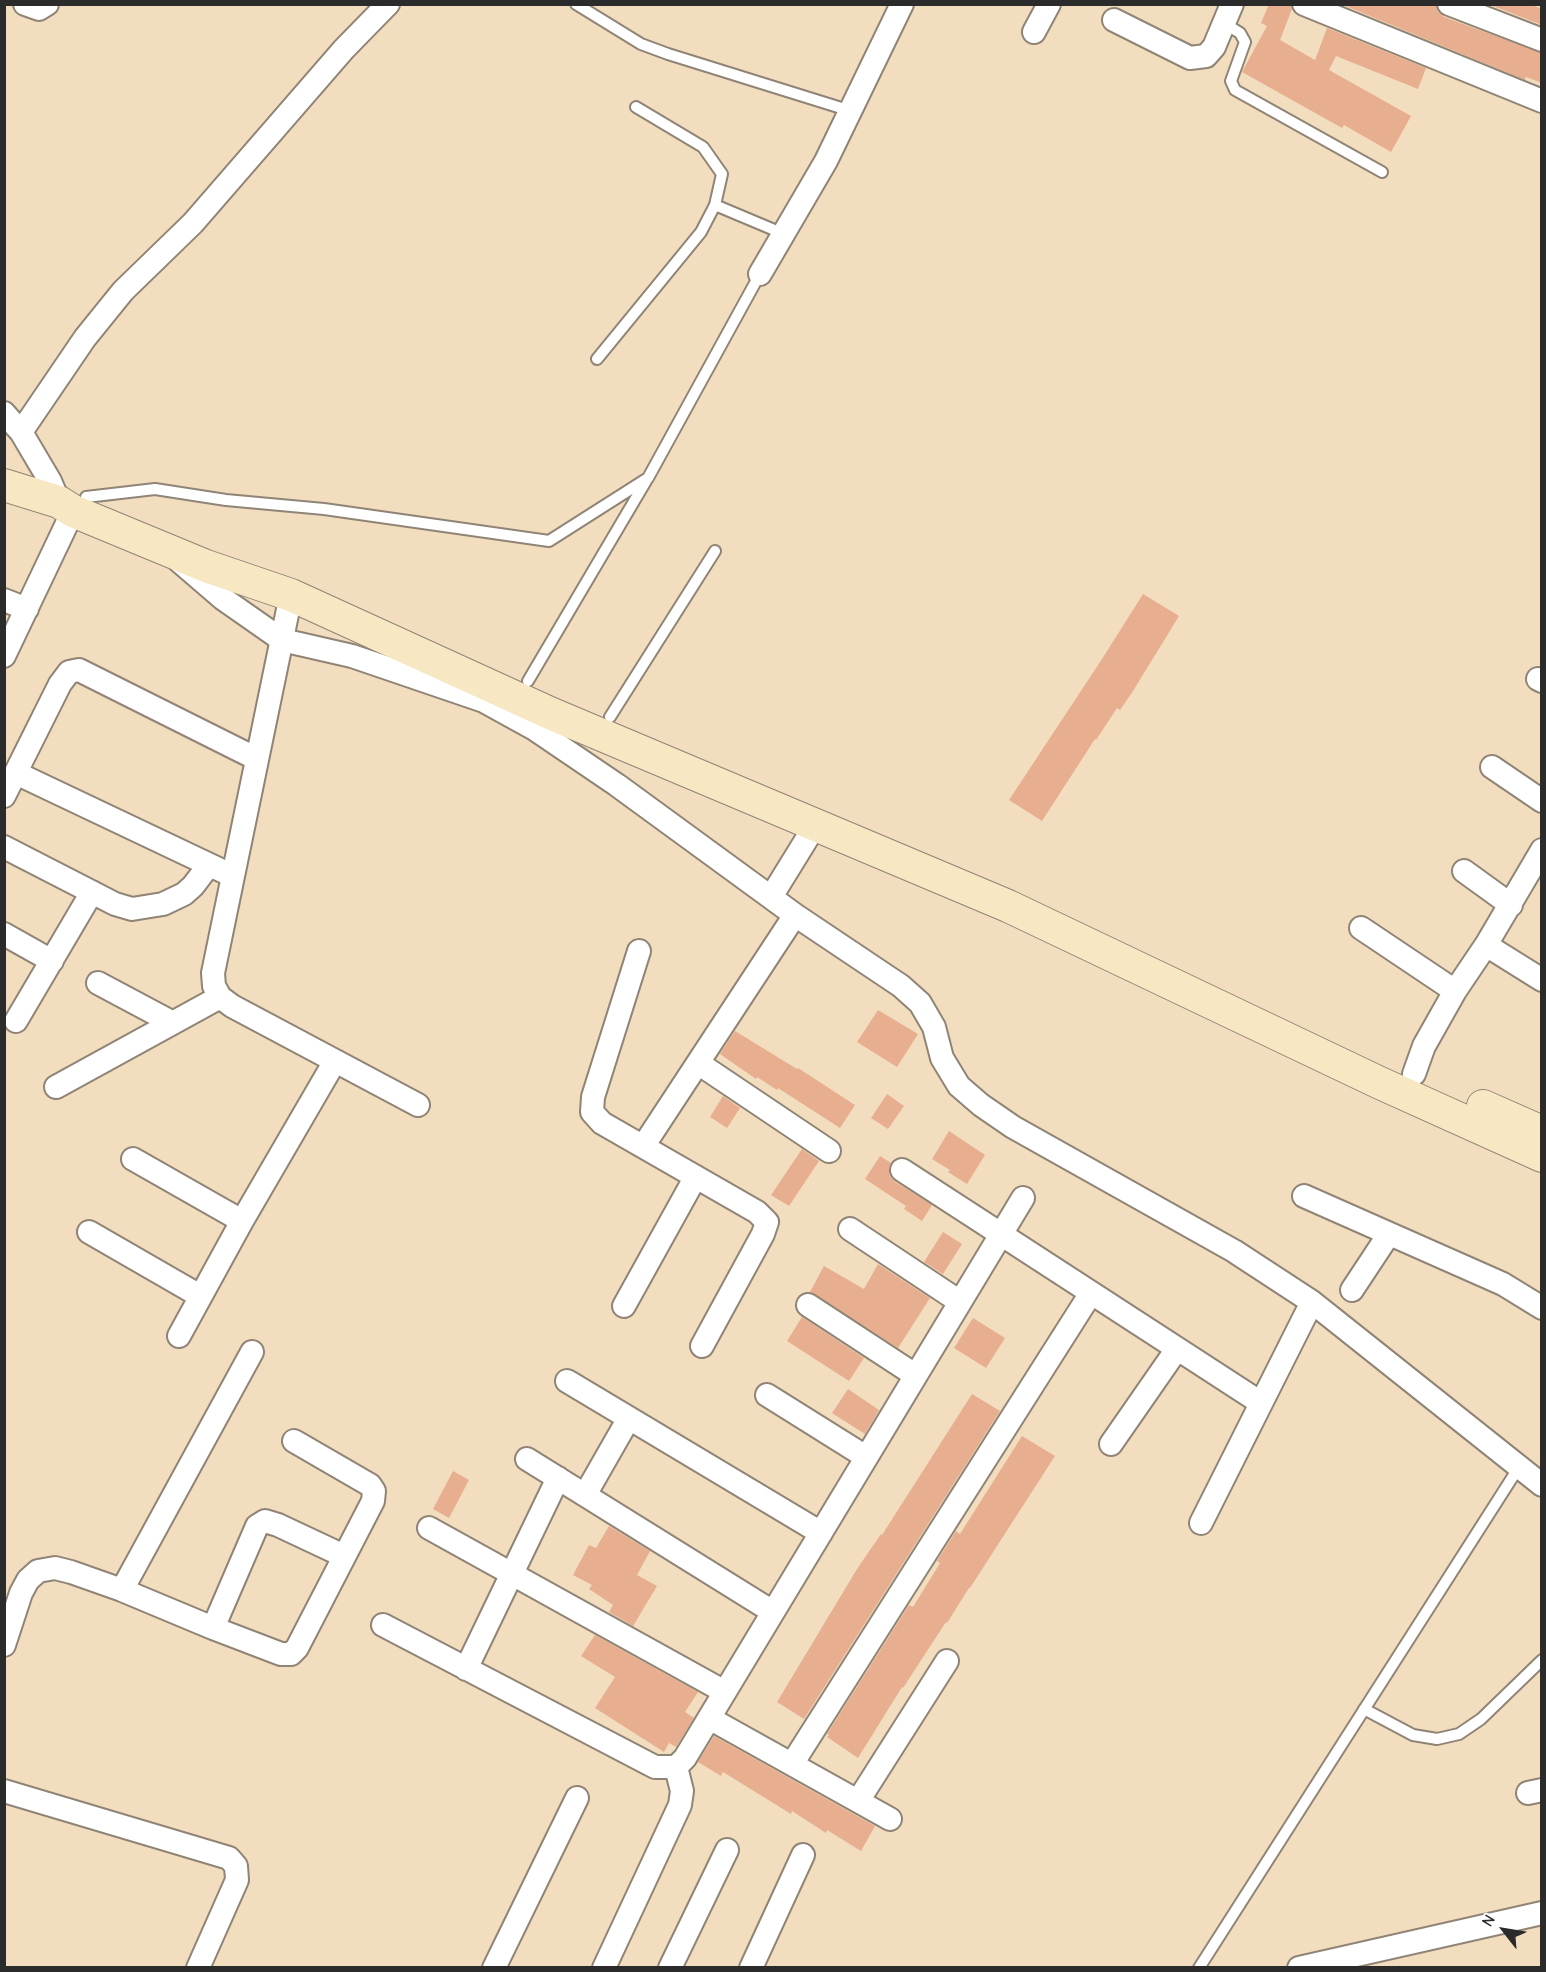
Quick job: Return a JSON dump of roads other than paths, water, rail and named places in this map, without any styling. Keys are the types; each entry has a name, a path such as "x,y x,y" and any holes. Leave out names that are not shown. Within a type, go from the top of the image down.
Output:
{"street":[{"path":"25,4 39,9 47,4"},
{"path":"21,432 85,338 123,291 193,223 344,49 388,4"},
{"path":"760,274 826,161 902,4"},
{"path":"1034,32 1048,4"},
{"path":"1304,4 1542,101"},
{"path":"1449,4 1542,40"},
{"path":"1114,20 1190,58 1206,56 1214,47 1228,14"},
{"path":"4,413 21,432 67,498"},
{"path":"4,468 164,549 291,595 552,714 1008,906 1380,1083 1542,1156"},
{"path":"4,485 67,498 211,552 328,590 610,717 1018,888 1414,1074 1538,1124"},
{"path":"5,653 27,609 67,498"},
{"path":"164,549 222,598 282,640 352,656 484,701 533,728 617,785 795,915 901,986 920,1003 934,1027 942,1058 959,1086 981,1106 1013,1127 1234,1251 1312,1302 1542,1485"},
{"path":"291,595 213,973 214,986 220,997 232,1006 418,1105"},
{"path":"4,600 27,609"},
{"path":"4,796 60,684 69,672 79,670 257,759"},
{"path":"1492,767 1542,801"},
{"path":"16,773 233,876"},
{"path":"771,897 816,824"},
{"path":"4,847 115,904 132,909 164,904 184,894 209,865"},
{"path":"1414,1074 1424,1046 1455,991 1486,945 1542,850"},
{"path":"1464,871 1510,905"},
{"path":"16,1022 92,892"},
{"path":"644,1145 795,915"},
{"path":"1361,928 1455,991"},
{"path":"4,934 52,960"},
{"path":"1486,945 1542,980"},
{"path":"639,951 593,1097 592,1112 602,1123 644,1145 695,1178 757,1212 767,1222 763,1234 702,1346"},
{"path":"98,983 173,1023"},
{"path":"56,1087 220,997"},
{"path":"179,1336 242,1221 335,1061"},
{"path":"698,1063 829,1151"},
{"path":"134,1159 242,1221"},
{"path":"902,1170 1261,1403"},
{"path":"624,1306 695,1178"},
{"path":"1304,1197 1503,1284 1542,1308"},
{"path":"383,1625 655,1767 676,1767 685,1758 1023,1198"},
{"path":"850,1229 960,1302"},
{"path":"89,1232 200,1296"},
{"path":"1352,1290 1389,1234"},
{"path":"792,1764 1091,1293"},
{"path":"1201,1523 1312,1302"},
{"path":"808,1305 915,1375"},
{"path":"1111,1444 1177,1349"},
{"path":"122,1590 252,1352"},
{"path":"567,1381 821,1533"},
{"path":"767,1395 866,1457"},
{"path":"585,1495 629,1418"},
{"path":"4,1645 21,1593 28,1580 39,1571 54,1568 122,1590 281,1654 291,1654 297,1648 373,1501 374,1491 370,1485 294,1441"},
{"path":"527,1459 773,1612"},
{"path":"466,1669 558,1478"},
{"path":"213,1628 257,1526 265,1521 344,1556"},
{"path":"429,1528 725,1692"},
{"path":"858,1801 947,1661"},
{"path":"709,1718 890,1819"},
{"path":"604,1968 680,1805 682,1791 676,1767"},
{"path":"4,1791 229,1858 236,1866 237,1880 198,1968"},
{"path":"494,1968 577,1798"},
{"path":"670,1968 727,1850"},
{"path":"751,1968 803,1855"},
{"path":"1299,1968 1542,1913"}],"lane":[{"path":"576,4 641,44 851,111"},
{"path":"1228,14 1245,42 1231,81 1235,90 1382,172"},
{"path":"597,359 701,232 715,205 722,174 703,147 636,107"},
{"path":"715,205 784,234"},
{"path":"528,681 648,478 760,274"},
{"path":"67,498 155,489 226,500 324,509 549,541 648,478"},
{"path":"610,717 715,551"},
{"path":"1199,1968 1519,1467"},
{"path":"1364,1709 1413,1736 1437,1739 1459,1734 1481,1719 1542,1660"}]}
